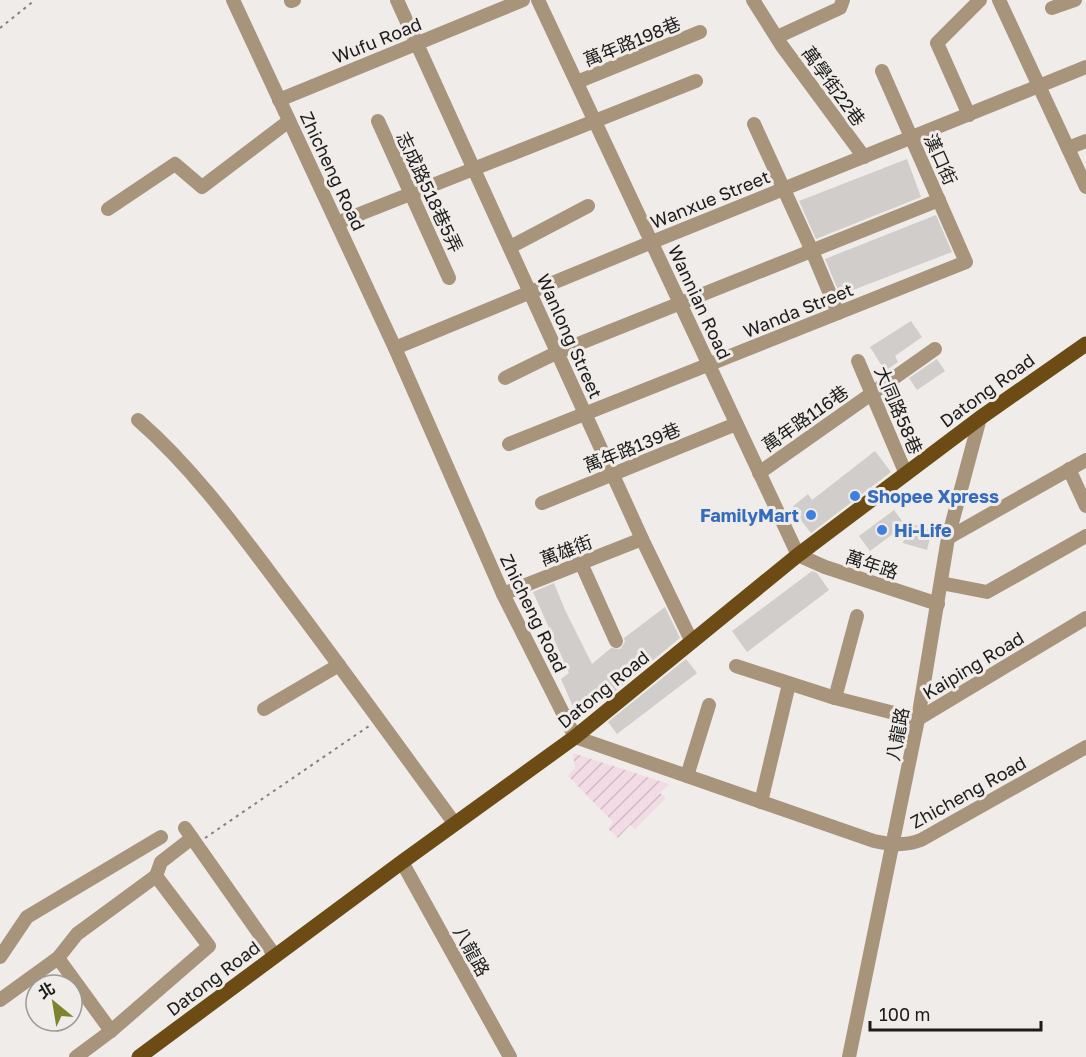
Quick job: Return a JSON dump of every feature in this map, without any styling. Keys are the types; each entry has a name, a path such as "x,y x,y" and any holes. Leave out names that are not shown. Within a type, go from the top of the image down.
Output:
{"main road":[{"name":"Datong Road","path":"139,1057 575,737 798,555 980,418 1086,344"}],"street":[{"name":"Zhicheng Road","path":"233,0 396,348 503,594 575,737 874,841 894,845 921,840 1086,747"},
{"name":"Wanlong Street","path":"397,0 642,539 692,642"},
{"name":"Wufu Road","path":"279,100 523,0"},
{"name":"Wannian Road","path":"538,0 798,555"},
{"name":"萬學街22巷","path":"753,0 864,157"},
{"path":"777,37 840,8 843,0"},
{"path":"969,115 937,43 980,0"},
{"path":"999,0 1086,187"},
{"path":"1053,8 1075,0"},
{"name":"萬年路198巷","path":"577,82 700,32"},
{"name":"Wanxue Street","path":"396,348 1086,67"},
{"name":"漢口街","path":"882,71 966,262"},
{"path":"338,223 696,81"},
{"path":"108,209 175,164 201,187 289,121"},
{"name":"志成路518巷5弄","path":"378,121 450,278"},
{"path":"753,124 838,313"},
{"path":"1068,148 1086,141"},
{"path":"505,378 558,352 939,200"},
{"path":"510,247 588,206"},
{"name":"Wanda Street","path":"509,444 966,262"},
{"name":"萬年路116巷","path":"759,473 935,349"},
{"name":"大同路58巷","path":"858,361 906,474"},
{"name":"八龍路","path":"849,1057 894,845 918,719 948,538 980,418"},
{"path":"138,420 157,436 221,507 454,824"},
{"name":"萬年路139巷","path":"542,503 736,423"},
{"path":"948,538 1086,460"},
{"path":"1069,469 1086,506"},
{"path":"941,583 987,592 1086,536"},
{"name":"萬雄街","path":"503,594 642,539"},
{"name":"萬年路","path":"798,555 825,567 938,604"},
{"path":"581,563 616,641"},
{"path":"836,698 857,616"},
{"name":"Kaiping Road","path":"736,666 836,698 918,719 1086,618"},
{"path":"264,709 339,665"},
{"path":"761,802 789,684"},
{"path":"687,776 709,705"},
{"path":"0,957 27,917 161,837"},
{"path":"0,1000 58,958 77,934 156,876 161,862 191,837 274,956"},
{"name":"八龍路","path":"402,862 510,1057"},
{"path":"76,1057 111,1031 209,946 156,876"},
{"path":"58,958 111,1031"}],"path":[{"path":"0,28 35,0"},
{"path":"191,837 378,719"}],"shaded area":[{"path":"573,753 669,784 660,793 666,798 635,829 630,825 618,838 608,829 613,822 568,776 575,768"}],"building":[{"path":"907,159 921,197 816,239 799,201"},
{"path":"936,215 952,252 840,295 825,259"},
{"path":"911,321 922,337 895,356 898,362 885,371 870,347"},
{"path":"937,359 945,371 917,390 909,378"},
{"path":"875,451 891,472 811,533 791,508 808,494 812,500"},
{"name":"Hi-Life","path":"894,510 905,525 870,551 859,536"},
{"path":"909,523 932,530 927,550 903,543"},
{"path":"812,571 817,573 829,590 747,652 732,631"},
{"path":"554,583 592,664 611,648 620,649 625,642 624,638 665,607 680,638 596,707 586,713 574,709 561,679 569,673 533,592"},
{"path":"686,659 697,673 617,734 608,722"}],"place":[{"name":"Shopee Xpress","path":"855,496"},
{"name":"FamilyMart","path":"811,515"},
{"name":"Hi-Life","path":"882,530"}]}
